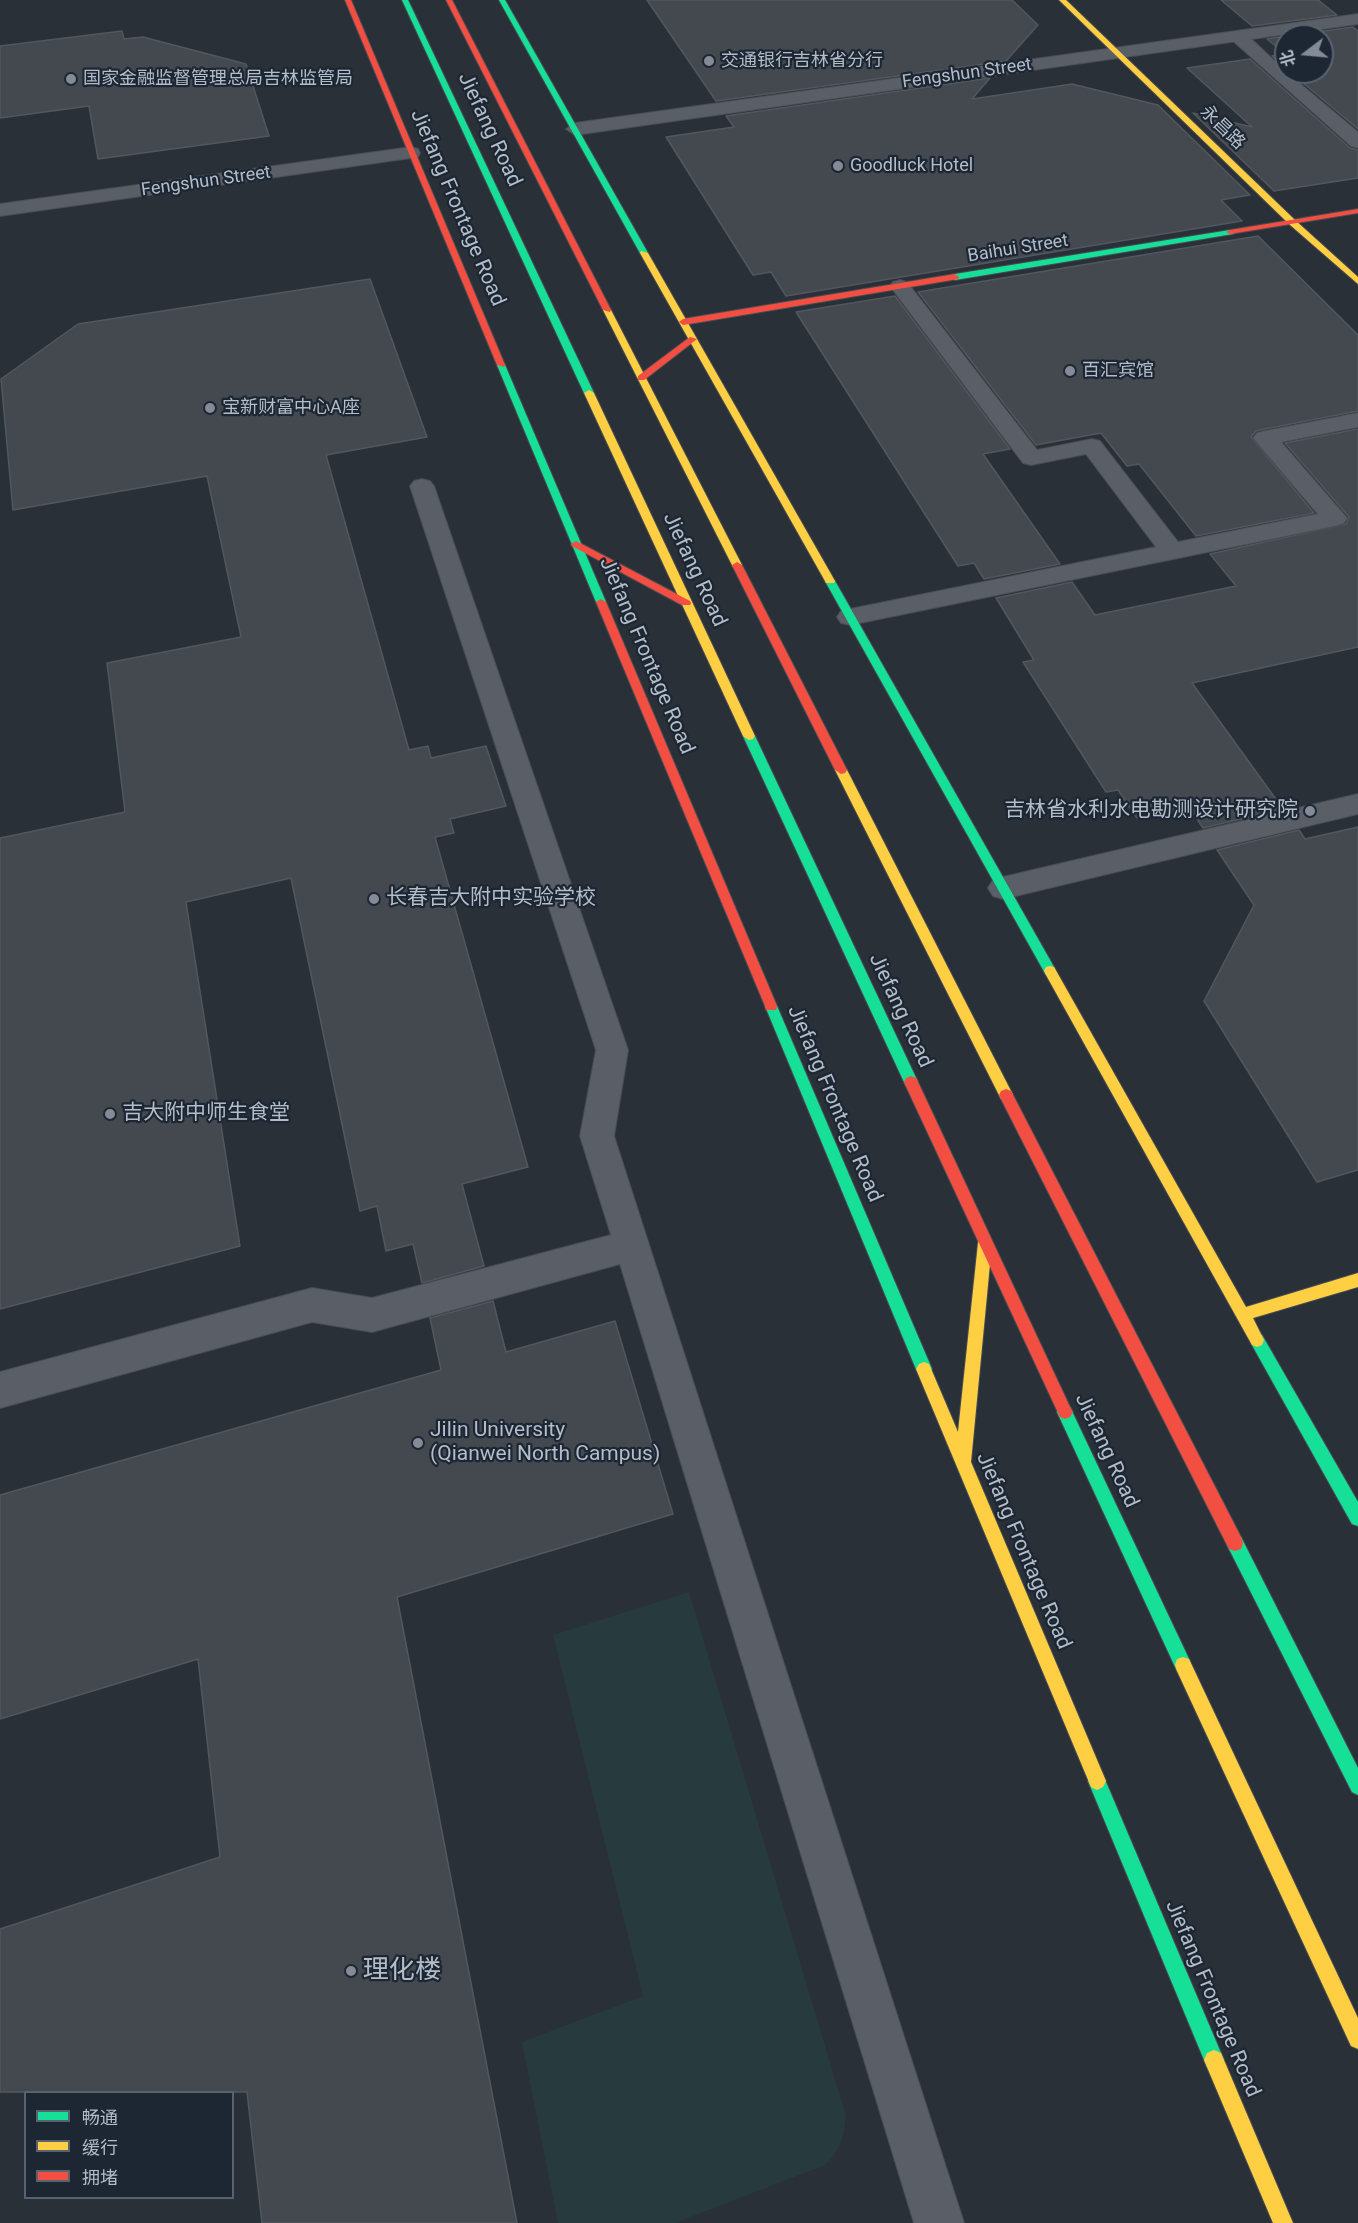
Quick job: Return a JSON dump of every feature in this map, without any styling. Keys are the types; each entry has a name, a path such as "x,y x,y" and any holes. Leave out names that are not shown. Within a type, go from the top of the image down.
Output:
{"street":[{"name":"Jiefang Frontage Road","path":"348,0 1283,2223"},
{"name":"Jiefang Road","path":"405,0 1358,2039"},
{"name":"Jiefang Road","path":"449,0 1358,1786"},
{"path":"502,0 1358,1518"},
{"name":"永昌路","path":"1062,0 1292,222 1358,281"},
{"name":"Fengshun Street","path":"575,129 1358,19"},
{"path":"1238,36 1358,142"},
{"name":"Fengshun Street","path":"0,210 411,153"},
{"name":"Baihui Street","path":"683,322 1358,211"},
{"path":"900,286 1031,458 1092,446 1172,551"},
{"path":"641,378 693,339"},
{"path":"850,617 1335,518 1264,438 1358,420"},
{"path":"422,486 612,1050 597,1136 939,2223"},
{"path":"576,544 686,603"},
{"path":"1003,888 1358,804"},
{"path":"963,1463 985,1242"},
{"path":"0,1390 312,1305 372,1315 632,1245"},
{"path":"1244,1314 1358,1280"}],"green space":[{"path":"689,1592 846,2116 844,2130 841,2143 825,2165 675,2223 558,2223 522,2042 643,1996 553,1635"}],"building":[{"path":"647,0 1012,0 1038,25 1006,61 716,101"},
{"path":"1221,0 1318,0 1337,15 1252,26"},
{"path":"1353,27 1358,31 1358,129 1304,84 1334,84 1334,30"},
{"path":"122,31 124,39 143,37 246,64 269,136 98,159 89,106 0,118 0,46"},
{"path":"1274,38 1274,45 1267,39"},
{"path":"1250,59 1274,80 1274,84 1278,84 1350,148 1358,150 1358,178 1274,191 1193,113 1252,127 1187,68"},
{"path":"990,78 972,99 1072,84 1158,105 1250,195 1221,200 1242,221 786,296 771,272 753,275 666,137 734,127 726,116"},
{"path":"1258,236 1358,335 1358,411 1256,431 1251,437 1314,513 1196,536 1139,464 1127,466 1101,433 1036,445 918,292"},
{"path":"370,279 427,437 326,455 409,750 428,746 431,758 486,746 506,806 450,819 454,833 435,837 528,1167 462,1184 484,1266 422,1283 413,1244 386,1251 377,1206 360,1211 291,878 186,902 240,1246 0,1309 0,838 125,812 107,663 241,637 207,476 13,510 1,379 78,324"},
{"path":"895,296 1010,449 983,454 1060,564 984,579 974,563 958,566 796,312"},
{"path":"1358,429 1358,647 1192,683 1283,809 1203,828 1193,813 1172,818 1168,811 1137,818 1118,790 1106,792 1023,662 1034,660 996,598 1072,582 1095,615 1236,586 1210,554 1346,524 1349,517 1285,443"},
{"path":"1358,827 1358,1170 1317,1182 1204,1001 1254,905 1217,850 1299,830 1305,839"},
{"name":"理化楼","path":"493,1301 506,1352 615,1321 673,1514 397,1597 517,2223 262,2223 247,2092 0,2092 0,1929 220,1857 198,1659 0,1719 0,1495 441,1370 430,1318"}],"traffic: fast":[{"path":"405,0 589,393"},
{"path":"502,0 644,253"},
{"path":"955,277 1230,232"},
{"path":"501,365 601,602"},
{"path":"830,581 1050,971"},
{"path":"749,736 911,1082"},
{"path":"771,1006 924,1369"},
{"path":"1257,1340 1358,1518"},
{"path":"1065,1412 1183,1665"},
{"path":"1235,1543 1358,1786"},
{"path":"1097,1781 1214,2060"}],"traffic: slow":[{"path":"1062,0 1292,222 1358,281"},
{"path":"644,253 830,581"},
{"path":"607,310 737,565"},
{"path":"589,393 749,736"},
{"path":"841,770 1006,1095"},
{"path":"1050,971 1257,1340"},
{"path":"963,1463 985,1243"},
{"path":"1244,1314 1358,1280"},
{"path":"924,1369 1097,1781"},
{"path":"1183,1665 1358,2039"},
{"path":"1214,2060 1283,2223"}],"traffic: jam":[{"path":"348,0 501,365"},
{"path":"449,0 607,310"},
{"path":"1230,232 1358,211"},
{"path":"683,322 955,277"},
{"path":"641,378 693,339"},
{"path":"576,544 686,603"},
{"path":"737,565 841,770"},
{"path":"601,602 771,1006"},
{"path":"911,1082 1065,1412"},
{"path":"1006,1095 1235,1543"}],"place":[{"name":"交通银行吉林省分行","path":"709,61"},
{"name":"国家金融监督管理总局吉林监管局","path":"71,79"},
{"name":"Goodluck Hotel","path":"838,166"},
{"name":"百汇宾馆","path":"1070,371"},
{"name":"宝新财富中心A座","path":"210,408"},
{"name":"吉林省水利水电勘测设计研究院","path":"1310,811"},
{"name":"长春吉大附中实验学校","path":"374,899"},
{"name":"吉大附中师生食堂","path":"110,1114"},
{"name":"Jilin University (Qianwei North Campus)","path":"418,1443"},
{"name":"理化楼","path":"351,1971"}]}
